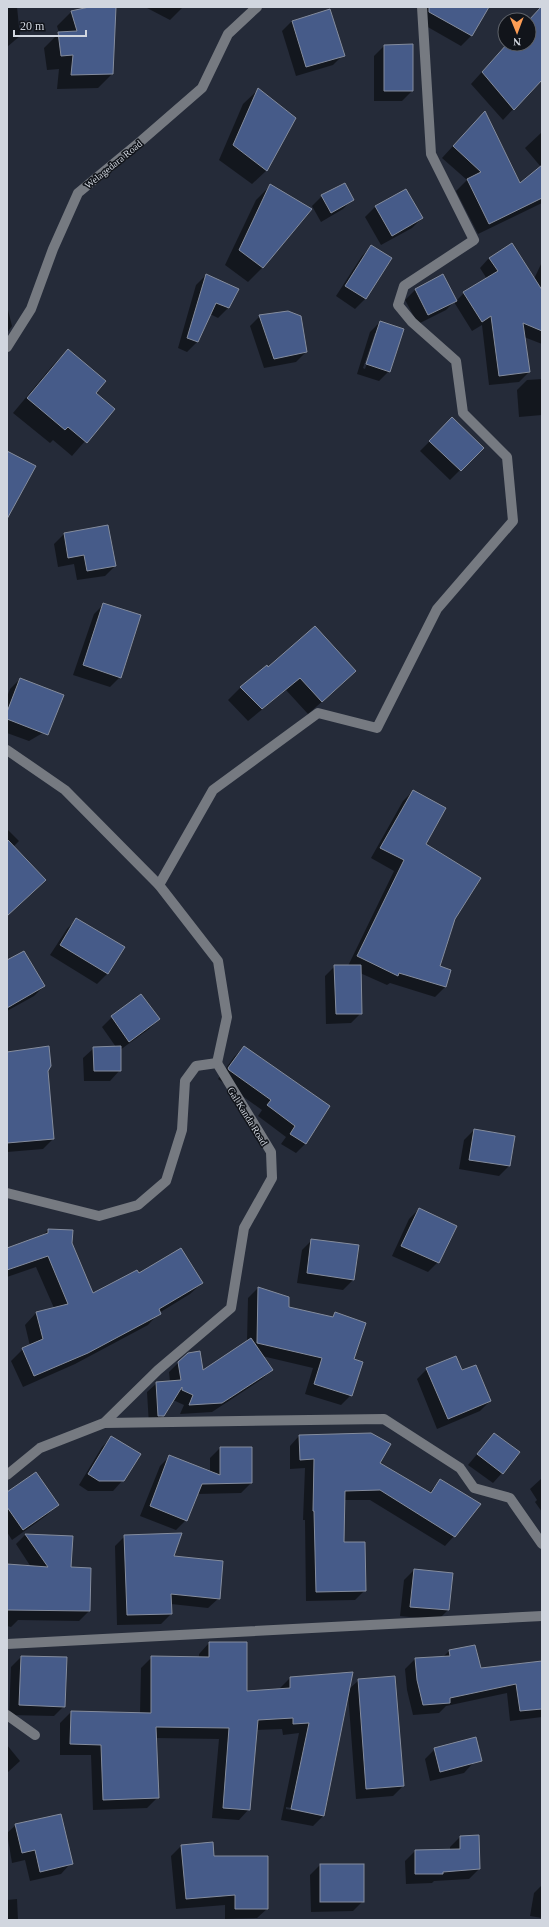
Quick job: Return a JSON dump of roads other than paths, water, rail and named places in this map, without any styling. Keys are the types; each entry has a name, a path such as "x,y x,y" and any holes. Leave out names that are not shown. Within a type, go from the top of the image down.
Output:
{"street":[{"name":"Welagedara Road","path":"7,347 31,309 53,249 78,193 202,88 228,34 257,7"},
{"path":"159,885 213,790 318,713 377,728 436,609 513,521 508,457 463,412 456,361 412,322 398,305 404,286 474,240 431,154 422,7"},
{"path":"7,750 65,790 159,885 218,961 227,1017 217,1063 196,1066 185,1081 182,1130 166,1181 138,1206 99,1216 7,1193"},
{"name":"Gal Kanda Road","path":"7,1475 40,1448 104,1423 158,1370 231,1308 244,1228 272,1178 271,1152 217,1063"},
{"path":"104,1423 384,1418 460,1468 474,1488 510,1498 542,1544"},
{"path":"7,1644 542,1616"},
{"path":"7,1715 35,1735"}]}
